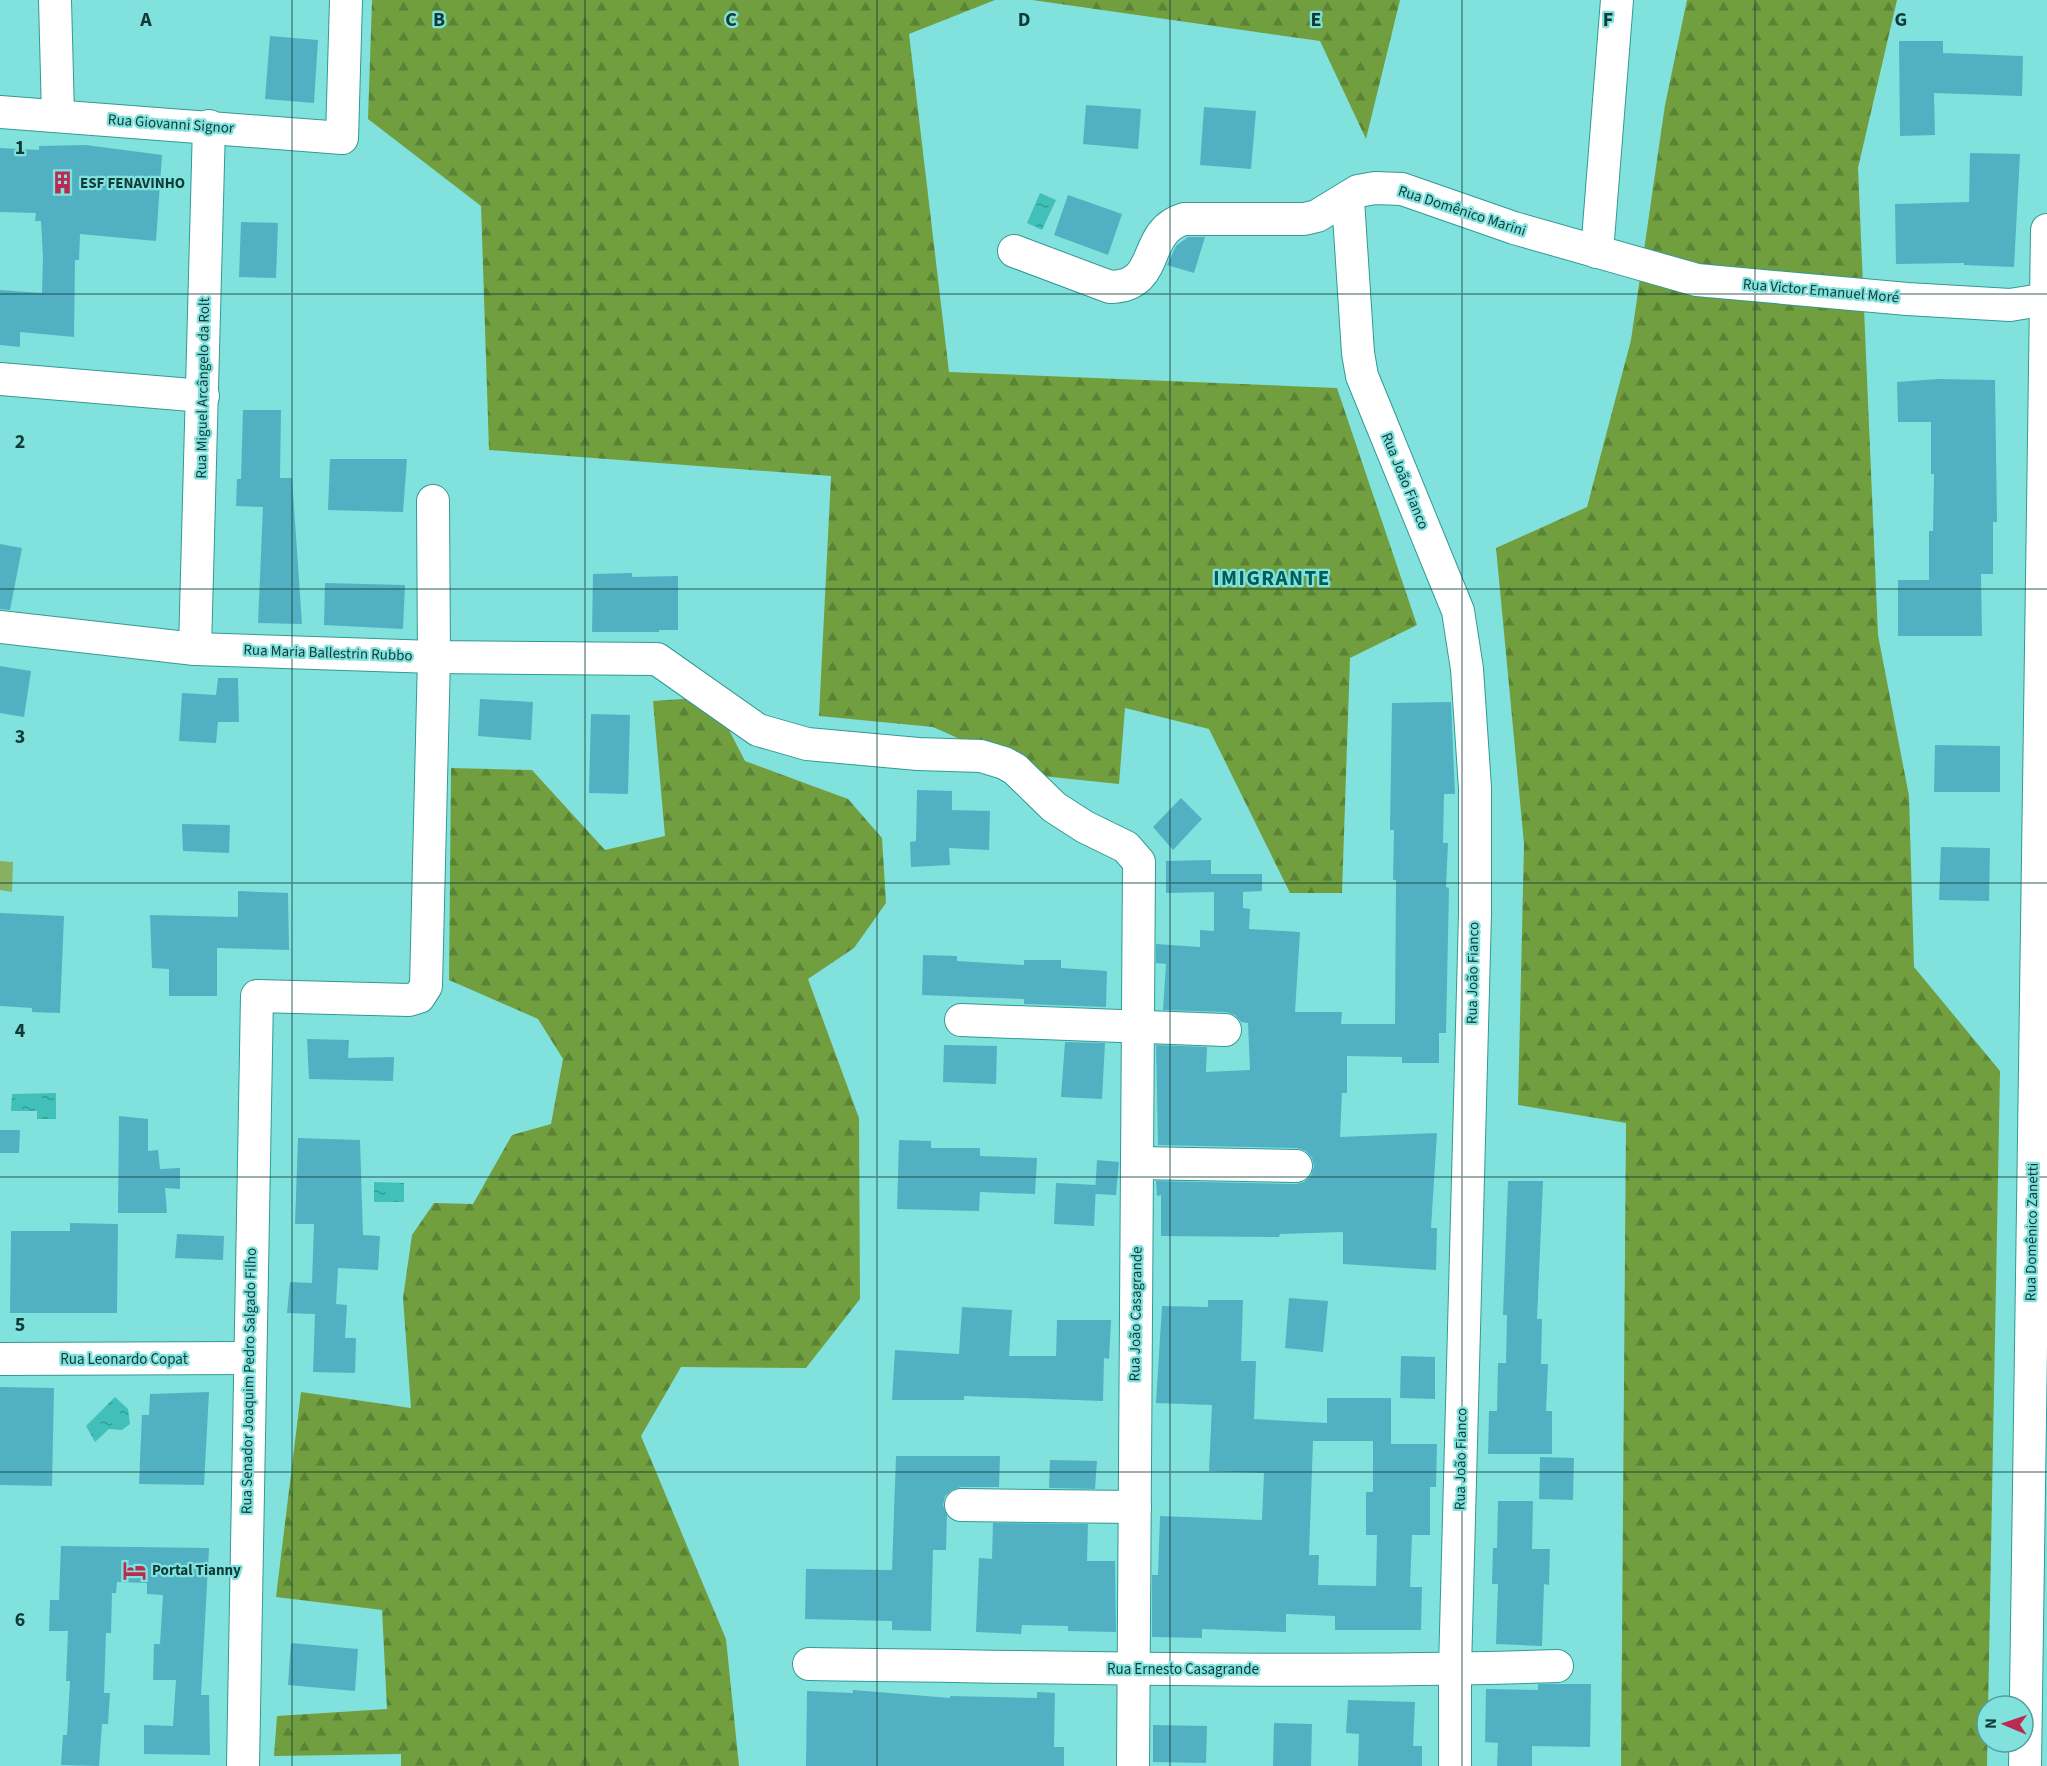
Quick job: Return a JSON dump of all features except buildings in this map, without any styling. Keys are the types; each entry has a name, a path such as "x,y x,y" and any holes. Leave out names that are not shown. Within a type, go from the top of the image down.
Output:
{"street":[{"path":"55,0 58,115"},
{"name":"Rua Giovanni Signor","path":"0,112 209,126 342,138 346,0"},
{"path":"1598,252 1617,0"},
{"name":"Rua Miguel Arcângelo da Rolt","path":"195,649 209,126"},
{"name":"Rua Domênico Marini","path":"1014,251 1110,287 1121,287 1140,278 1162,231 1172,222 1184,219 1304,219 1317,216 1358,192 1375,188 1402,189 1514,228 1598,252"},
{"name":"Rua João Fianco","path":"1347,200 1358,353 1362,376 1458,611 1468,681 1475,788 1475,902 1455,1669 1455,1766"},
{"name":"Rua Domênico Zanetti","path":"2025,1766 2037,1511 2047,230"},
{"name":"Rua Victor Emanuel Moré","path":"1598,252 1697,280 2010,305 2046,299"},
{"path":"0,379 203,396"},
{"path":"433,501 434,657"},
{"name":"Rua Maria Ballestrin Rubbo","path":"0,627 195,649 434,657 657,659 758,730 777,736 807,744 918,754 981,756 1004,762 1015,769 1054,807 1085,827 1126,847 1139,862"},
{"name":"Rua Senador Joaquim Pedro Salgado Filho","path":"243,1766 257,996 409,1000 418,996 426,986 434,657"},
{"name":"Rua João Casagrande","path":"1133,1766 1139,862"},
{"path":"961,1020 1225,1030"},
{"path":"1138,1163 1296,1166"},
{"name":"Rua Leonardo Copat","path":"0,1359 249,1358"},
{"path":"960,1505 1135,1507"},
{"name":"Rua Ernesto Casagrande","path":"809,1664 1134,1669 1455,1669 1557,1666"}],"green space":[{"path":"372,0 995,0 909,34 949,372 1337,388 1417,625 1350,658 1342,893 1290,893 1209,729 1125,708 1119,784 1042,776 933,727 819,716 831,476 489,450 481,206 368,119"},
{"path":"1032,0 1400,0 1366,139 1320,41"},
{"path":"1687,0 1897,0 1858,168 1878,635 1909,796 1914,967 2000,1071 1988,1694 1975,1694 1975,1754 1987,1754 1987,1766 1621,1766 1626,1123 1518,1105 1524,844 1496,548 1587,507 1631,340 1665,105"},
{"path":"712,697 745,761 848,799 882,838 886,903 854,948 808,979 859,1118 860,1299 806,1368 681,1367 641,1436 726,1639 739,1766 401,1766 401,1754 274,1756 277,1716 387,1709 382,1610 276,1597 301,1392 411,1408 403,1298 412,1235 434,1203 473,1204 512,1135 551,1124 563,1059 538,1019 449,980 451,768 532,770 605,850 665,836 653,701"},
{"path":"0,861 13,862 12,892 0,890"}],"water":[{"path":"1040,193 1056,200 1042,230 1027,223"},
{"path":"56,1093 56,1119 37,1119 37,1111 11,1111 12,1094"},
{"path":"374,1182 404,1183 404,1202 374,1202"},
{"path":"115,1397 128,1409 130,1424 122,1430 109,1429 95,1442 86,1426"}],"place":[{"name":"ESF FENAVINHO","path":"62,183"},
{"name":"Portal Tianny","path":"134,1570"}],"district":[{"name":"IMIGRANTE","path":"1272,578"}]}
